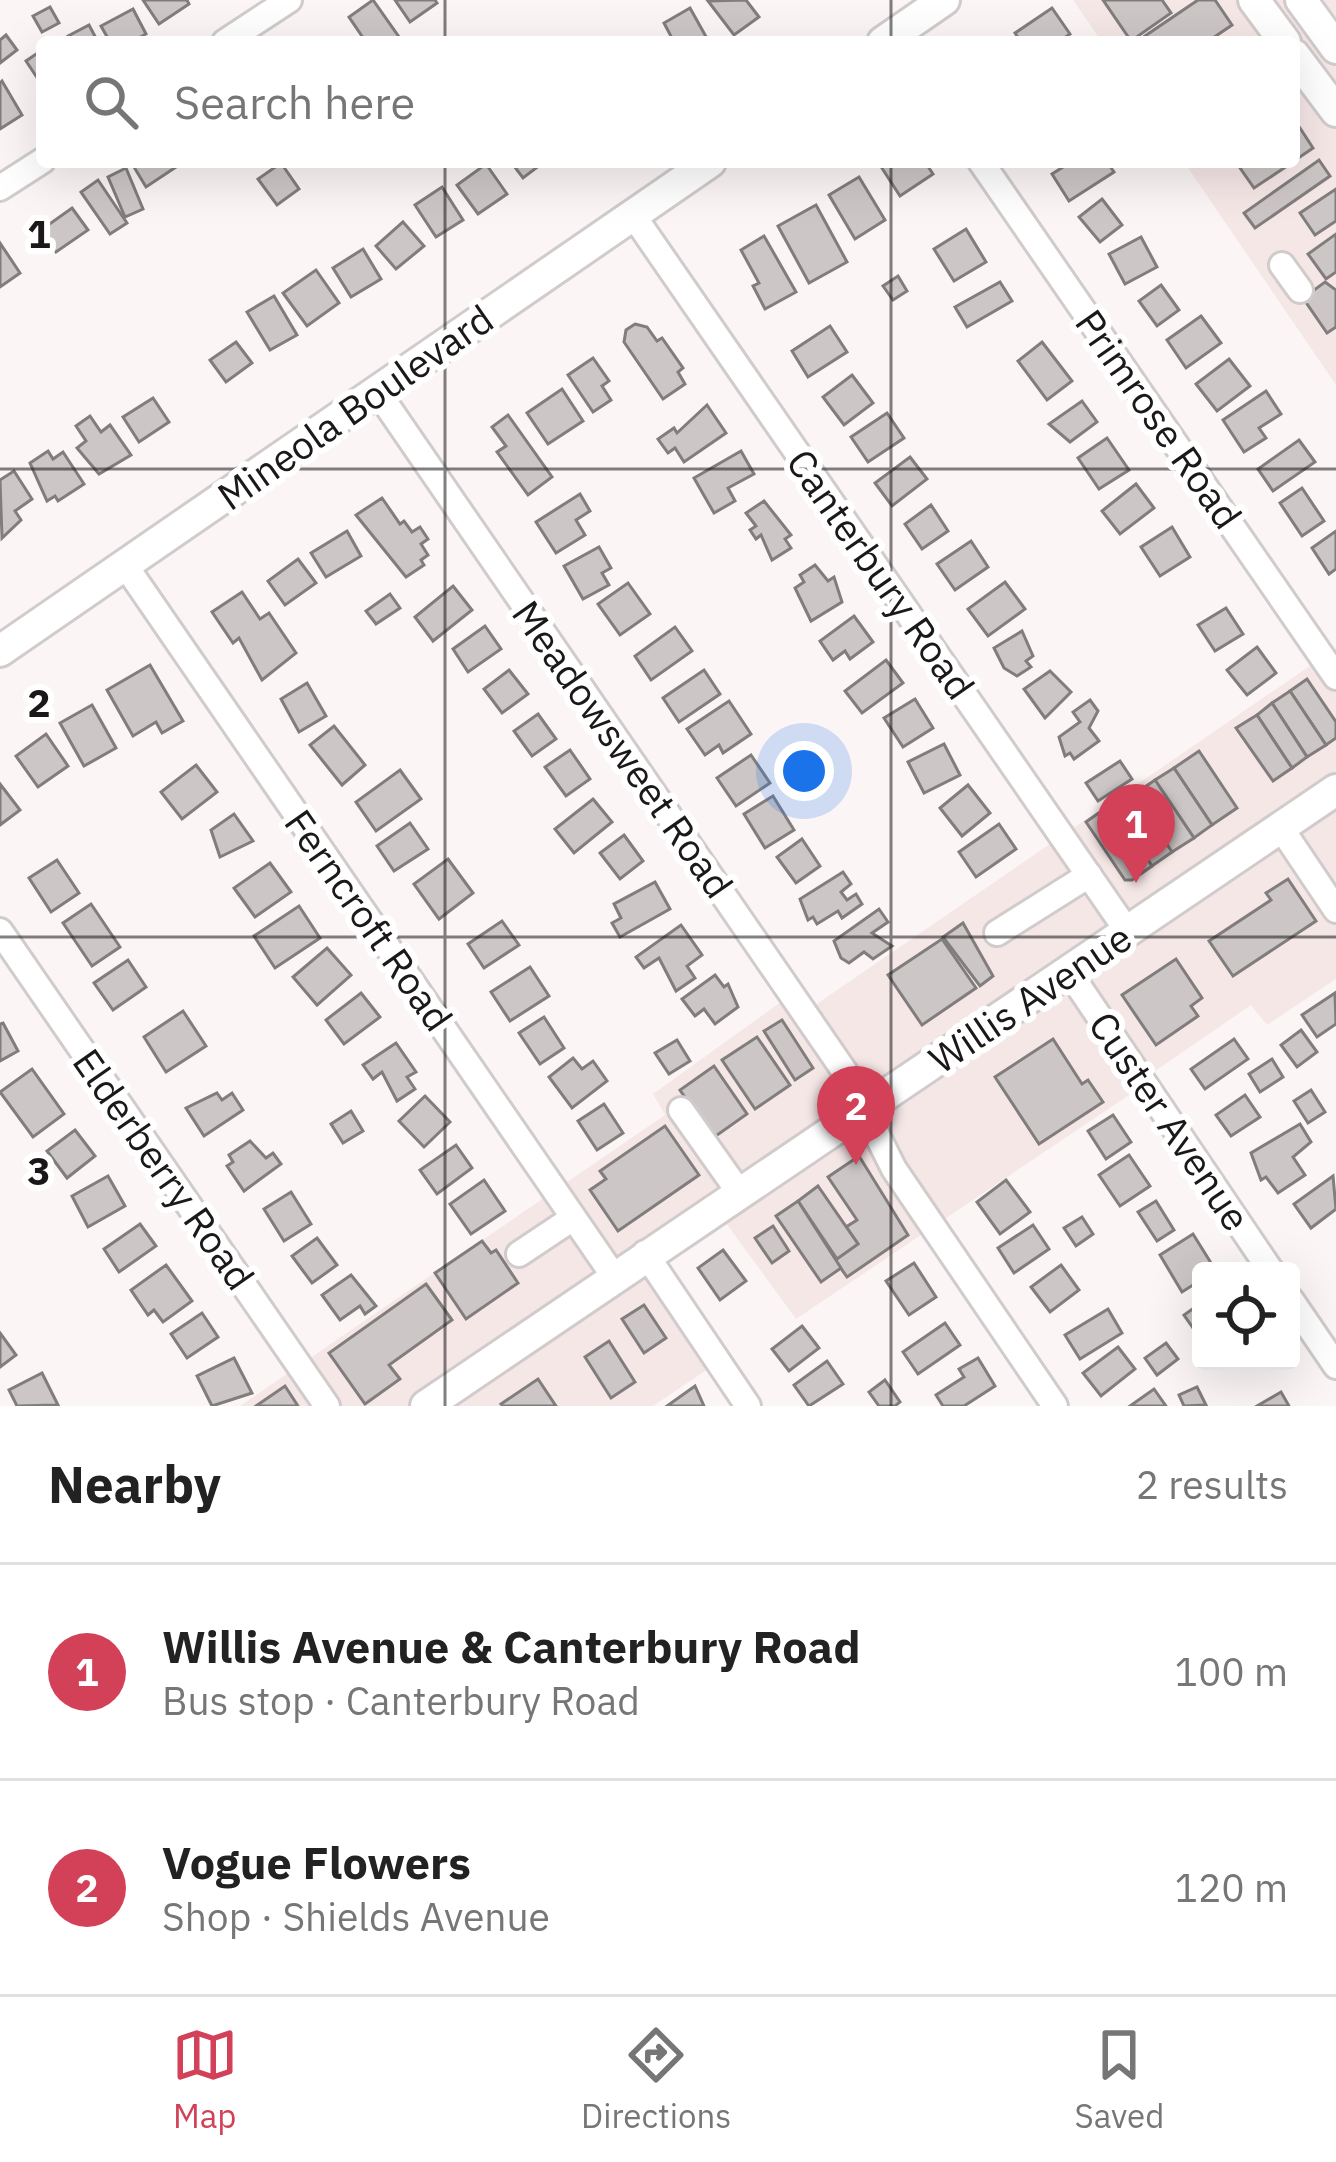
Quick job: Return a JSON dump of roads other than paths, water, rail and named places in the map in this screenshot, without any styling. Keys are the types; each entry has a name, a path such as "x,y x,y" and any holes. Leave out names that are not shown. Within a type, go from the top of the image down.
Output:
{"main road":[{"path":"897,36 944,0"},
{"path":"1254,0 1281,36"},
{"path":"1301,0 1336,50"},
{"path":"1301,64 1336,111"},
{"name":"Mineola Boulevard","path":"0,651 701,168"},
{"name":"Willis Avenue","path":"434,1404 613,1275 1336,790"}],"street":[{"path":"234,36 289,0"},
{"path":"1301,64 1336,50"},
{"path":"0,188 36,165"},
{"name":"Primrose Road","path":"985,168 1336,676"},
{"name":"Canterbury Road","path":"633,215 1128,932"},
{"path":"1282,265 1300,290"},
{"name":"Meadowsweet Road","path":"377,392 847,1075 894,1168 1055,1406"},
{"name":"Ferncroft Road","path":"125,565 613,1275"},
{"path":"1281,828 1336,910"},
{"path":"997,933 1089,875"},
{"name":"Elderberry Road","path":"0,931 327,1406"},
{"name":"Custer Avenue","path":"1069,972 1265,1262"},
{"path":"681,1110 739,1192"},
{"path":"519,1255 574,1218"},
{"path":"646,1253 748,1406"},
{"path":"1300,1313 1336,1366"}],"place":[{"name":"Willis Avenue & Canterbury Road","path":"1136,883"},
{"name":"Vogue Flowers","path":"856,1165"}]}
